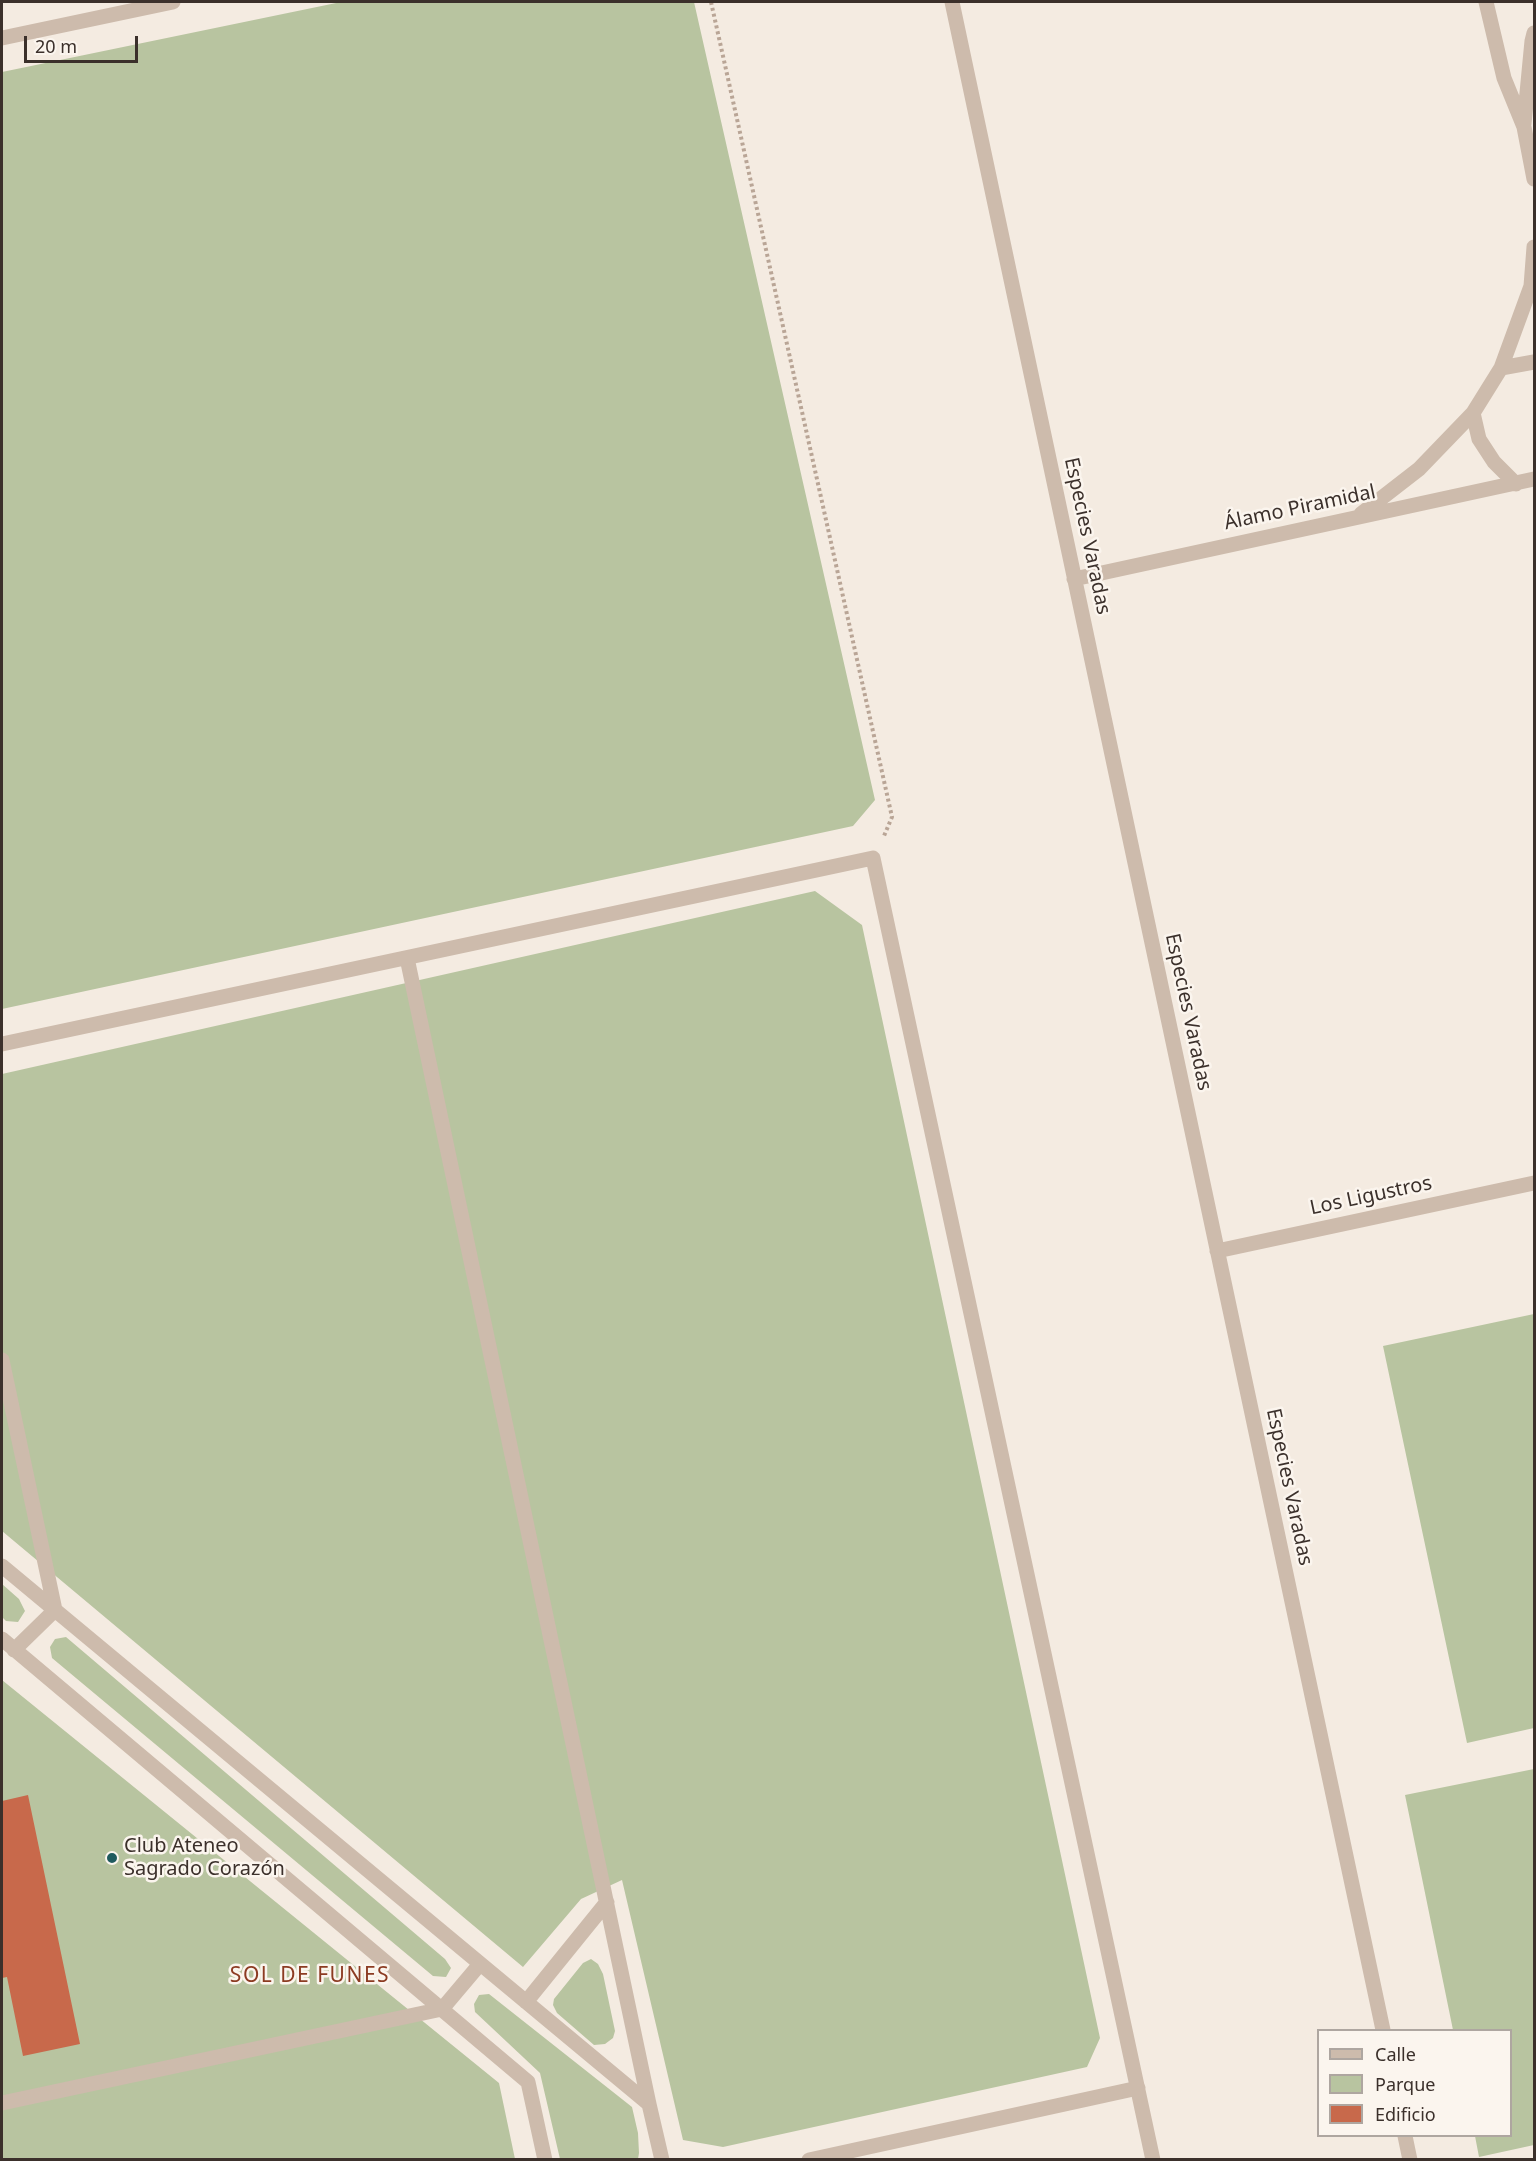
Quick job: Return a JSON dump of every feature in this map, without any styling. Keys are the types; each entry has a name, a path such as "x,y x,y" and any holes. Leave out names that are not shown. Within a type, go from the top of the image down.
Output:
{"street":[{"path":"2,38 169,2"},
{"name":"Especies Varadas","path":"952,2 1383,2029"},
{"path":"1486,2 1504,78 1524,127 1534,179"},
{"path":"1524,127 1534,33"},
{"path":"1356,518 1419,469 1473,413 1501,368 1531,286 1534,247"},
{"path":"1501,368 1534,362"},
{"path":"1473,413 1479,439 1494,462 1516,484"},
{"name":"Álamo Piramidal","path":"1074,579 1534,479"},
{"path":"2,1044 873,858 1153,2160"},
{"path":"407,958 662,2160"},
{"name":"Los Ligustros","path":"1217,1251 1534,1183"},
{"path":"2,1360 55,1610"},
{"path":"2,1566 649,2104"},
{"path":"14,1650 55,1610"},
{"path":"2,1640 528,2082 544,2160"},
{"path":"526,2002 607,1902"},
{"path":"2,2103 442,2009 480,1964"},
{"path":"809,2160 1138,2088"},
{"path":"1405,2137 1410,2160"}],"path":[{"path":"711,2 892,817 873,858"}],"green space":[{"path":"341,2 694,2 875,800 853,826 2,1009 2,72"},
{"path":"815,891 862,925 1100,2038 1087,2067 723,2147 683,2140 622,1880 581,1899 523,1967 2,1531 2,1074"},
{"path":"1534,1314 1534,1728 1467,1743 1383,1346"},
{"path":"2,1584 19,1599 25,1611 18,1622 6,1621 2,1617"},
{"path":"66,1637 445,1959 451,1968 446,1977 433,1976 52,1658 50,1647 55,1639"},
{"name":"Club Ateneo Sagrado Corazón","path":"2,1680 499,2083 515,2159 2,2159"},
{"path":"1534,1769 1534,2145 1479,2157 1475,2137 1512,2137 1512,2029 1453,2029 1405,1795"},
{"path":"591,1959 598,1964 603,1974 615,2031 613,2038 605,2044 594,2045 557,2013 553,2005 554,1999 583,1963"},
{"path":"489,1994 632,2107 638,2133 638,2159 560,2159 540,2073 475,2012 474,2004 479,1995"}],"building":[{"path":"28,1795 80,2044 23,2056 7,1977 2,1978 2,1801"}],"place":[{"name":"Club Ateneo Sagrado Corazón","path":"112,1858"}],"district":[{"name":"SOL DE FUNES","path":"310,1976"}]}
